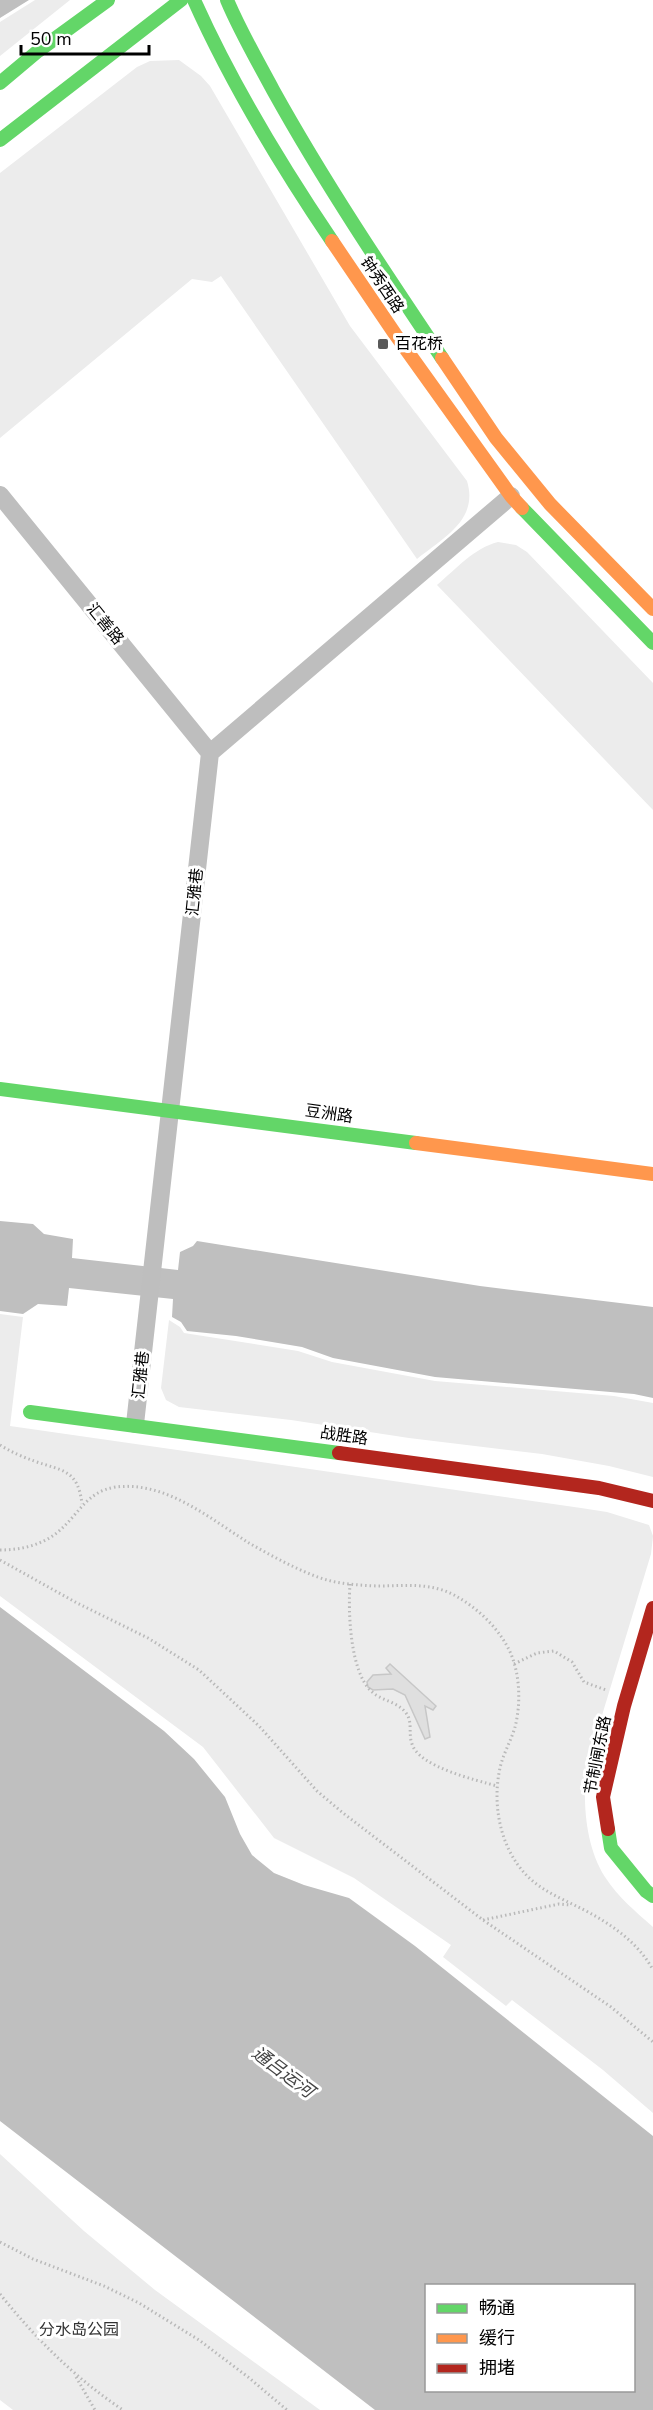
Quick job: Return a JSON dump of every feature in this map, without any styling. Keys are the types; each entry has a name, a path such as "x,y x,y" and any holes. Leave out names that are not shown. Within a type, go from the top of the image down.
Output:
{"main road":[{"path":"0,83 38,51 108,0"},
{"path":"0,140 181,0"},
{"name":"钟秀西路","path":"194,0 213,44 282,167 394,334 511,496 653,643"},
{"name":"钟秀西路","path":"227,0 237,23 299,137 381,268 496,438 550,504 653,609"},
{"name":"豆洲路","path":"0,1089 653,1174"},
{"name":"战胜路","path":"30,1412 135,1424 599,1488 653,1501"},
{"name":"节制闸东路","path":"653,1608 624,1706 603,1797 611,1848 646,1891 653,1896"}],"street":[{"name":"汇善路","path":"0,495 210,753"},
{"path":"210,753 511,496"},
{"name":"汇雅巷","path":"135,1424 210,753"}],"path":[{"path":"0,1445 35,1462 55,1466 71,1476 80,1492 82,1504"},
{"path":"0,1550 22,1548 50,1538 90,1497 116,1487 139,1487 158,1491 187,1504 297,1568 331,1581 350,1584 415,1585 432,1587 453,1594 488,1620 502,1639 514,1664 518,1686 517,1714 504,1753 497,1786 498,1812 509,1851 532,1881 544,1891 598,1918 626,1937 642,1952 653,1970"},
{"path":"0,1560 76,1603 148,1638 199,1670 259,1726 317,1791 387,1848 483,1920 611,2007 653,2042"},
{"path":"350,1584 348,1609 350,1633 364,1683 372,1692 405,1711 410,1719 412,1744 419,1754 455,1773 497,1786"},
{"path":"514,1664 537,1653 554,1652 572,1662 584,1682 590,1686 614,1692"},
{"path":"483,1920 559,1904 574,1906"},
{"path":"0,2242 33,2259 104,2286 139,2303 199,2340 248,2376 287,2410"},
{"path":"0,2294 31,2333 74,2373 123,2410"},
{"path":"74,2373 95,2410"}],"green space":[{"path":"35,0 70,0 0,56 0,22"},
{"path":"179,60 201,76 210,86 350,326 467,481 468,507 463,517 456,527 417,559 221,276 212,282 192,279 0,438 0,173 137,67 150,61"},
{"path":"498,542 516,545 527,552 653,683 653,810 437,585 473,554"},
{"path":"0,1314 23,1317 10,1426 607,1512 649,1525 653,1536 651,1554 586,1768 585,1809 589,1838 598,1865 616,1891 653,1927 653,2113 603,2070 512,2000 506,2006 443,1957 451,1945 354,1878 274,1838 203,1747 0,1596"},
{"path":"169,1320 180,1327 184,1333 298,1351 332,1362 435,1381 614,1396 653,1403 653,1477 609,1466 542,1454 179,1407 166,1400 161,1388"},
{"name":"分水岛公园","path":"0,2154 84,2231 155,2290 320,2410 13,2410 0,2400"}],"water":[{"path":"0,0 29,0 0,18"},
{"path":"0,1221 33,1224 44,1234 73,1239 72,1258 178,1270 180,1252 193,1246 197,1241 480,1286 653,1307 653,1398 634,1394 435,1377 333,1358 302,1347 236,1336 187,1331 181,1322 172,1317 173,1299 69,1288 67,1306 38,1304 23,1314 0,1311"},
{"name":"通吕运河","path":"0,1607 164,1731 194,1759 225,1797 240,1834 252,1855 274,1873 304,1885 349,1898 415,1946 653,2136 653,2410 375,2410 0,2121"}],"building":[{"path":"390,1664 436,1706 433,1710 425,1706 430,1737 425,1739 405,1695 393,1689 373,1690 368,1687 367,1682 373,1675 391,1674 386,1668"}],"traffic: fast":[{"path":"0,83 38,51 108,0"},
{"path":"0,140 181,0"},
{"path":"194,0 224,63 258,124 332,241"},
{"path":"227,0 273,90 333,192 442,358"},
{"path":"522,508 653,643"},
{"path":"0,1089 416,1143"},
{"path":"30,1412 339,1453"},
{"path":"608,1829 611,1848 646,1891 653,1896"}],"traffic: slow":[{"path":"332,241 395,334 511,496 522,508"},
{"path":"442,358 496,438 550,504 653,609"},
{"path":"416,1143 653,1174"}],"traffic: jam":[{"path":"339,1453 599,1488 653,1501"},
{"path":"608,1829 603,1797 624,1706 653,1608"}],"place":[{"name":"百花桥","path":"383,344"}]}
